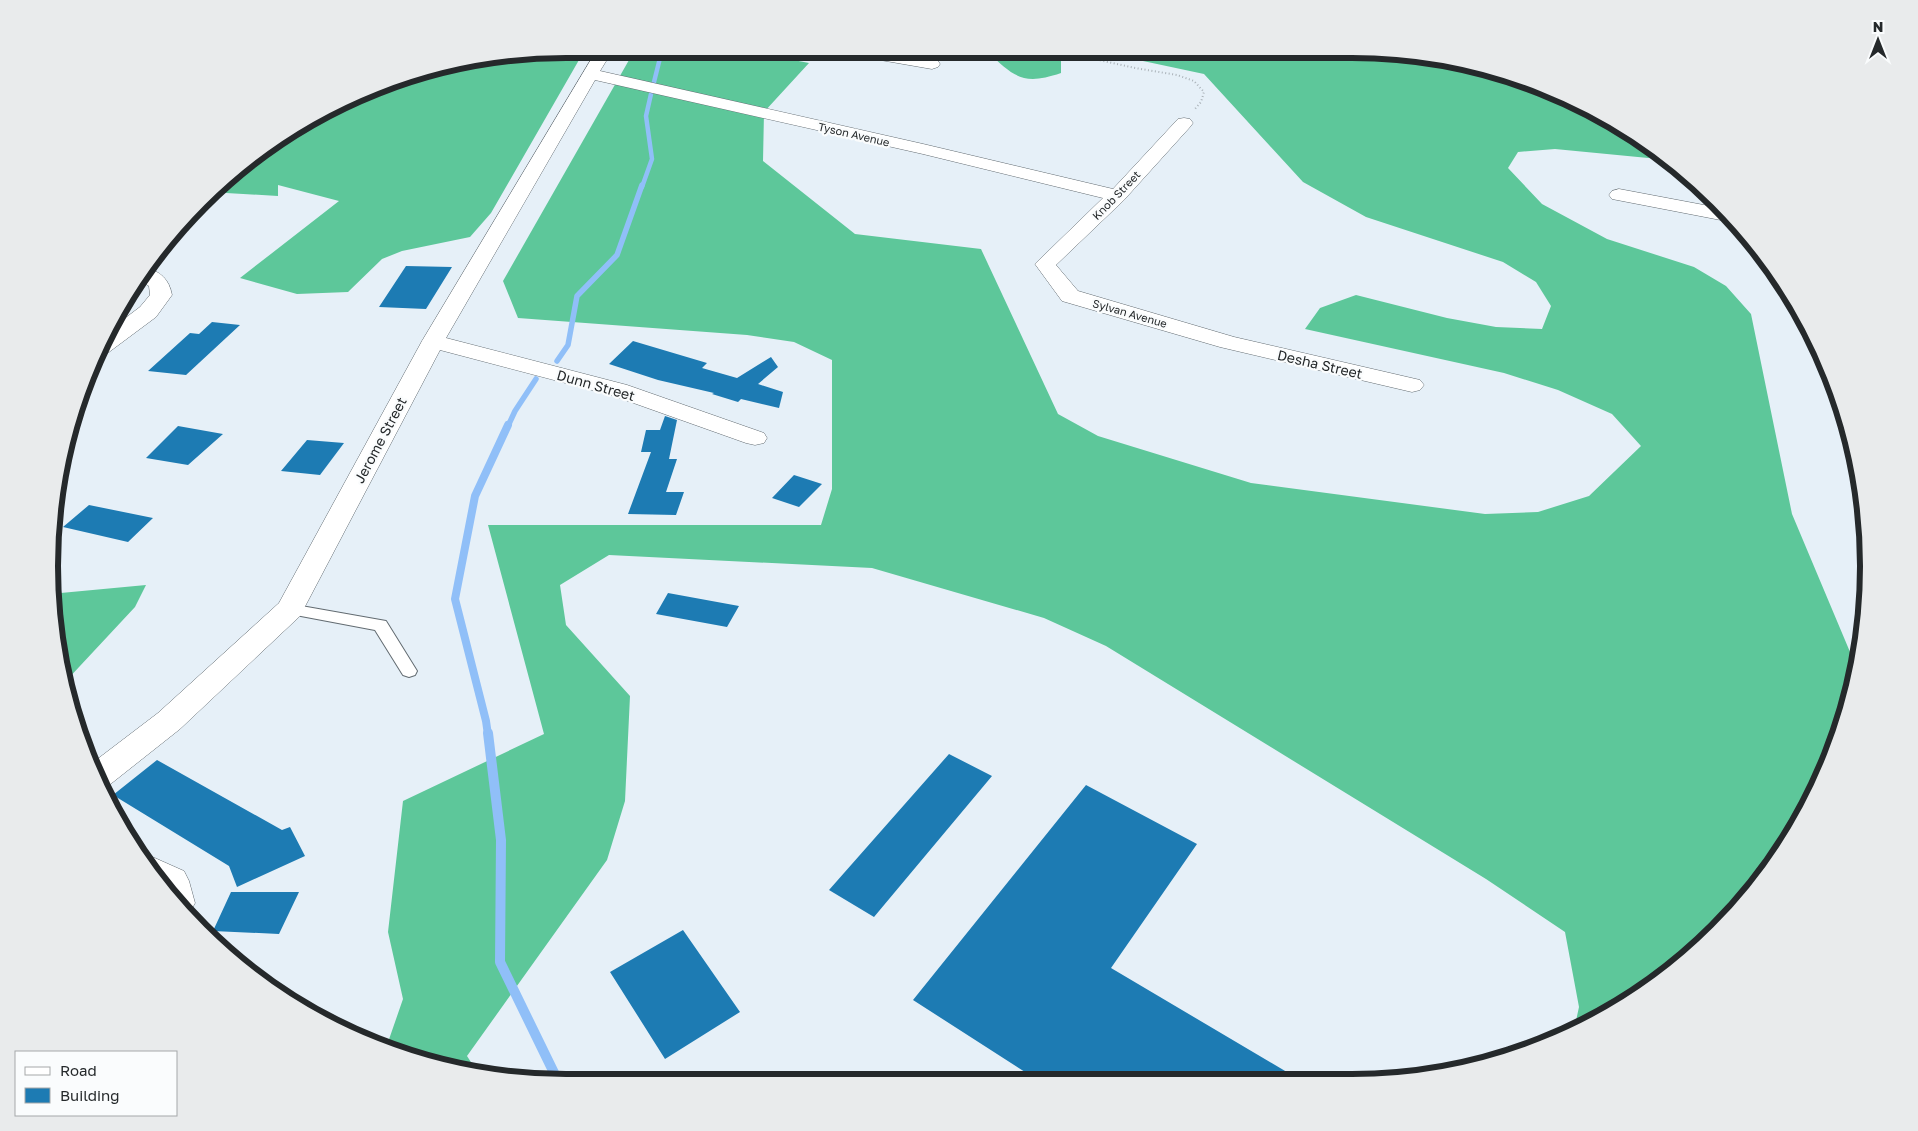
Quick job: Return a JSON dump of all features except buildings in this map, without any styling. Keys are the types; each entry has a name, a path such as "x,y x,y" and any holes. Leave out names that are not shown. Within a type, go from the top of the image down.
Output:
{"street":[{"name":"Jerome Street","path":"102,773 169,721 290,609 433,341 600,58"},
{"path":"898,58 932,64"},
{"name":"Tyson Avenue","path":"590,74 923,149 1117,196"},
{"name":"Knob Street","path":"1045,264 1117,196 1184,123"},
{"path":"1619,195 1719,214"},
{"name":"Sylvan Avenue","path":"1045,264 1070,296 1228,342"},
{"path":"111,340 148,312 161,294 159,282 148,276"},
{"name":"Dunn Street","path":"433,341 619,390 755,438"},
{"name":"Desha Street","path":"1228,342 1412,385"},
{"path":"164,877 172,881 174,888"}],"lane":[{"path":"290,609 380,625 410,671"}],"path":[{"path":"1090,58 1135,68 1177,74 1194,81 1204,92 1201,102 1184,123"}],"green space":[{"path":"580,58 491,213 470,237 402,251 382,259 348,292 297,294 240,278 339,201 278,185 278,196 221,193 256,162 311,126 371,96 402,84 466,67 499,62"},
{"path":"630,58 783,58 809,63 764,112 763,161 855,234 981,249 1058,414 1098,436 1251,483 1485,514 1538,512 1589,496 1641,446 1612,414 1558,390 1504,373 1305,329 1320,308 1356,295 1447,318 1496,327 1542,329 1551,306 1536,282 1503,262 1366,217 1303,182 1204,74 1129,58 1352,58 1386,59 1452,67 1516,84 1547,96 1606,126 1658,159 1555,149 1518,152 1508,168 1542,204 1607,239 1694,267 1726,286 1751,314 1792,514 1852,657 1834,729 1822,760 1792,819 1756,875 1712,925 1662,969 1635,988 1576,1022 1579,1007 1565,932 1486,879 1106,646 1044,618 872,568 609,555 560,585 566,625 630,696 625,801 607,860 467,1056 473,1065 434,1056 388,1042 403,999 388,932 403,801 544,734 488,525 821,525 832,489 832,360 794,342 747,335 518,318 503,281"},
{"path":"995,58 1061,58 1061,73 1037,79 1020,77"},
{"path":"146,585 135,607 70,677 62,632 59,593"}],"waterway":[{"path":"654,82 660,58"},
{"path":"642,187 652,159 646,116 651,94"},
{"path":"557,361 568,345 577,296 617,255 642,185"},
{"path":"508,426 515,411 536,379"},
{"path":"488,735 455,599 475,496 508,425"},
{"path":"488,733 501,840 500,962 554,1073"}]}
